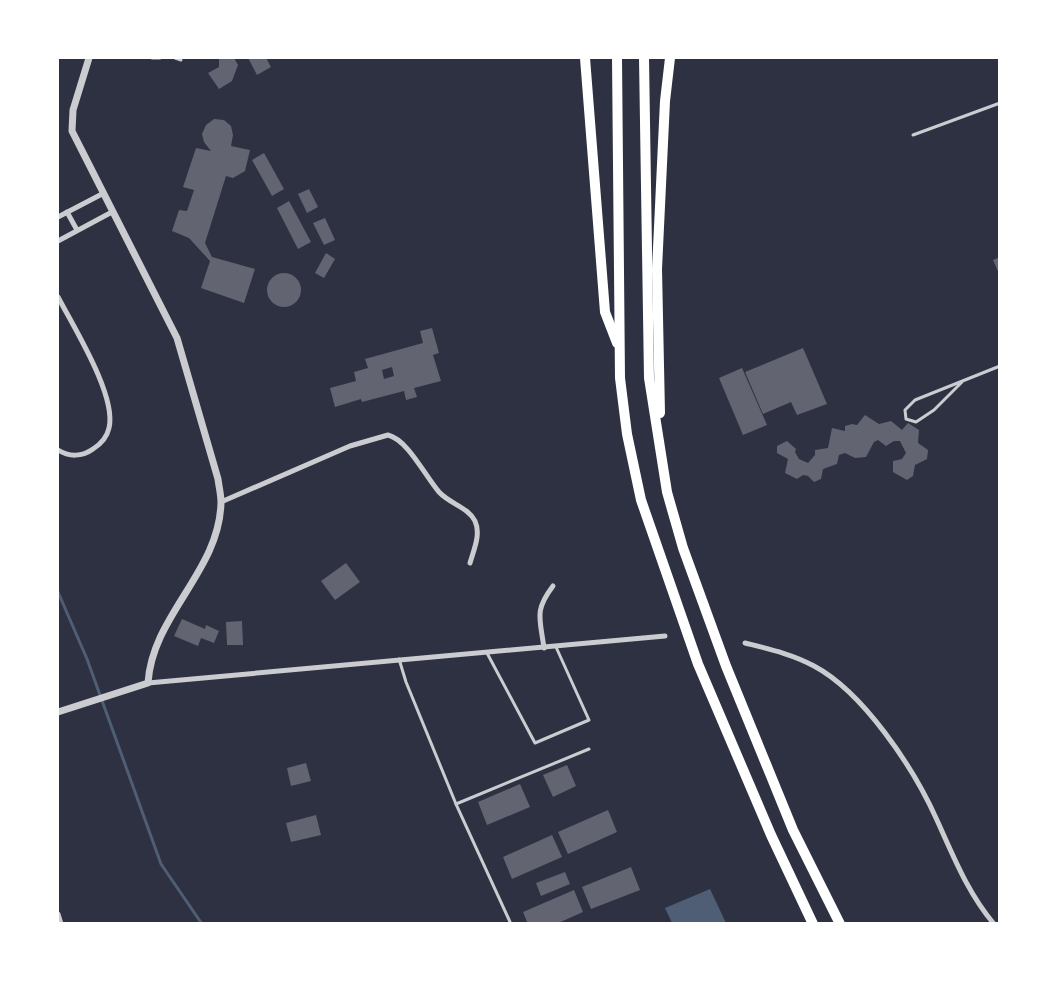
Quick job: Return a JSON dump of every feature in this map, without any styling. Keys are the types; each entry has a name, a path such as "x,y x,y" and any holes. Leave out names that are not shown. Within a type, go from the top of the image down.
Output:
{"highway":[{"path":"585,58 605,312 619,346"},
{"path":"617,58 620,378 627,434 641,500 659,556 702,673 771,836 812,924"},
{"path":"644,58 649,378 667,492 683,548 726,666 793,830 840,924"},
{"path":"659,436 660,378 657,269 665,101 670,58"}],"street":[{"path":"89,58 73,110 72,131 177,338 184,356 218,480 221,502 217,530 208,554 160,636 154,652 148,683"},
{"path":"58,217 104,193"},
{"path":"68,212 77,230"},
{"path":"58,240 112,212"},
{"path":"58,297 92,364 104,391 110,413 109,427 103,440 93,449 83,454 72,456 58,450"},
{"path":"221,502 350,446 388,435 401,441 441,494 453,504 466,510 474,520 478,531 470,562"},
{"path":"544,648 539,610 540,604 554,586"},
{"path":"58,712 148,683 665,636"},
{"path":"746,643 796,657 816,667 839,683 857,700 892,744 920,785 960,872 994,924"},
{"path":"58,914 61,924"}],"lane":[{"path":"152,58 160,58"},
{"path":"174,58 181,60"},
{"path":"913,135 1000,103"},
{"path":"962,382 924,417 916,422 906,419 905,410 915,400 1000,366"},
{"path":"488,653 535,743 588,720 556,647"},
{"path":"399,659 406,682 456,804 511,924"},
{"path":"456,804 589,749"}],"water":[{"path":"710,889 726,923 672,923 665,908"}],"building":[{"path":"219,58 234,58 238,65 232,81 219,89 208,73 219,67"},
{"path":"248,58 266,58 271,67 257,75"},
{"path":"214,119 224,120 231,126 233,135 231,146 250,150 245,171 233,178 226,176 205,243 212,257 255,269 244,303 201,288 210,261 189,238 172,231 179,210 187,211 194,190 183,187 196,148 211,151 204,142 202,134 206,125"},
{"path":"264,153 284,189 272,196 252,160"},
{"path":"309,189 318,207 307,213 298,194"},
{"path":"289,201 311,242 298,249 277,208"},
{"path":"325,218 335,240 324,245 313,223"},
{"path":"326,253 335,259 324,278 315,273"},
{"path":"1000,257 1000,276 993,260"},
{"path":"284,273 291,274 296,278 300,283 300,297 296,302 291,306 284,307 277,306 272,302 268,297 267,290 268,283 272,278 277,274"},
{"path":"432,328 439,353 433,355 441,381 414,388 417,397 406,400 404,391 362,402 361,399 335,407 330,388 356,381 354,372 368,368 365,359 423,343 420,331","holes":["392,367 394,376 384,379 382,370"]},
{"path":"803,348 827,404 797,415 791,402 763,414 745,372"},
{"path":"742,368 767,425 743,435 719,378"},
{"path":"865,415 879,424 891,421 902,430 908,423 919,430 918,443 928,450 927,459 915,465 913,476 907,480 893,472 893,461 902,459 906,453 900,441 894,441 886,446 878,440 874,442 866,457 855,458 845,453 839,455 837,464 823,469 821,479 814,482 808,476 803,475 797,479 785,473 788,459 777,453 777,446 787,441 796,449 795,452 799,459 808,463 815,455 815,450 828,448 832,428 845,431 845,426 857,425"},
{"path":"346,563 360,582 335,600 321,581"},
{"path":"182,619 205,629 206,625 219,631 214,643 201,638 198,646 174,636"},
{"path":"242,621 243,645 227,645 226,622"},
{"path":"306,763 311,781 291,786 287,768"},
{"path":"567,765 576,786 553,797 543,775"},
{"path":"520,784 530,807 487,825 478,802"},
{"path":"608,810 617,832 568,854 558,832"},
{"path":"316,815 321,835 291,842 286,823"},
{"path":"552,835 562,857 512,879 503,857"},
{"path":"631,867 640,890 591,909 582,887"},
{"path":"565,872 570,884 541,896 536,883"},
{"path":"574,890 583,912 556,924 528,924 523,912"}],"waterway":[{"path":"58,592 87,659 161,864 202,924"}]}
